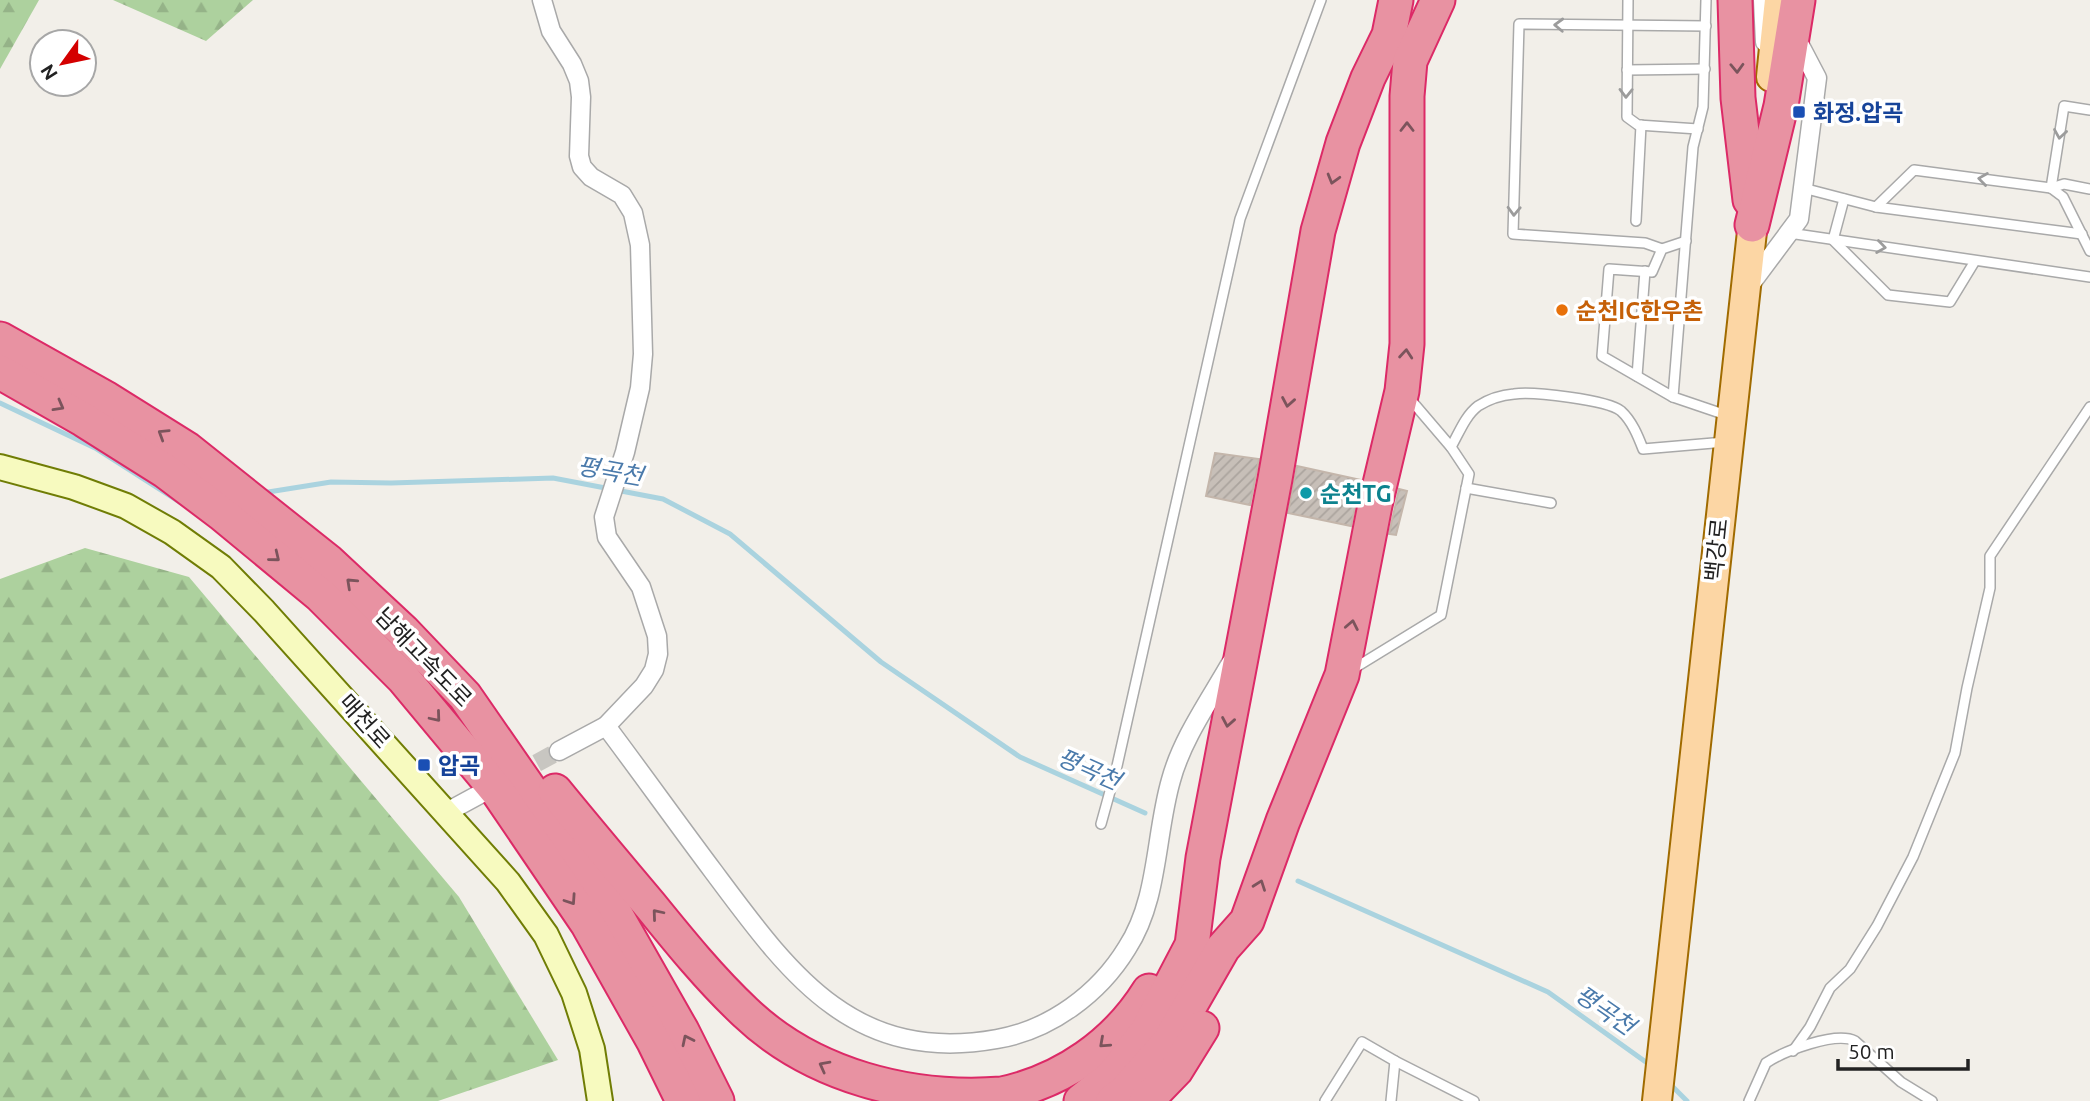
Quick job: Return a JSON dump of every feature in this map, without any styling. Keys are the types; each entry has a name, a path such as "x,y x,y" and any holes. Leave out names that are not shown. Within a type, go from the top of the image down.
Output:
{"highway":[{"path":"1081,1101 1114,1076 1147,1031 1192,945 1203,858 1242,641 1275,479 1318,231 1343,143 1368,78 1389,35 1396,0"},
{"path":"1146,1101 1176,1070 1217,1005 1283,821 1342,676 1375,505 1402,391 1407,344 1407,96 1410,61 1422,0"},
{"path":"1410,61 1438,0"},
{"path":"1735,0 1738,98 1752,225"},
{"path":"1752,225 1780,106 1795,15"},
{"name":"남해고속도로","path":"0,338 187,449 329,562 403,631 465,696 612,908 682,1031 717,1101"},
{"name":"남해고속도로","path":"0,372 165,471 320,595 394,669 498,792 587,923 654,1042 683,1101"},
{"path":"465,696 552,787 710,976 747,1014 789,1047 831,1071 878,1090 928,1100 973,1100 1019,1091 1063,1073 1103,1046 1140,1006 1197,906"},
{"path":"1113,1101 1124,1093 1169,1042 1223,948 1247,921"}],"main road":[{"name":"백강로","path":"1657,1101 1729,429 1780,0"},
{"name":"매천로","path":"0,467 74,487 127,506 172,532 221,567 264,611 508,881 546,934 574,993 592,1049 600,1101"}],"street":[{"path":"542,0 551,31 572,64 579,81 579,156 582,167 591,177 622,195 632,213 640,245 643,354 640,388 604,517 607,537 641,587 657,636 658,654 654,670 644,686 606,726 559,751"},
{"path":"1763,0 1763,34 1772,69"},
{"path":"1745,292 1799,219 1817,78 1795,15 1780,0"},
{"path":"606,726 766,943 809,988 847,1016 880,1031 911,1041 969,1043 1010,1037 1054,1018 1099,984 1115,967 1136,932 1149,892 1170,781 1179,757 1242,641"},
{"path":"447,812 482,793"}],"lane":[{"path":"1101,824 1117,766 1240,219 1321,0"},
{"path":"1628,0 1627,117 1632,123 1641,125 1698,129"},
{"path":"1673,397 1693,147 1703,107 1706,0"},
{"path":"1686,241 1662,249 1645,243 1513,234 1519,24 1706,26"},
{"path":"1627,70 1705,69"},
{"path":"2051,188 2064,106 2090,110"},
{"path":"1636,221 1641,125"},
{"path":"1876,207 1913,170 2051,188 2064,184 2090,189"},
{"path":"1803,188 1876,207 2082,234"},
{"path":"2051,188 2063,197 2090,251"},
{"path":"1833,240 1844,199"},
{"path":"1789,233 2090,277"},
{"path":"1833,240 1888,295 1950,302 1975,261"},
{"path":"1662,249 1652,272 1609,269 1602,356 1729,429"},
{"path":"1637,376 1645,271"},
{"path":"1342,676 1441,615 1469,474 1451,447 1402,391"},
{"path":"1451,447 1468,416 1479,405 1516,393 1541,393 1605,404 1619,410 1630,421 1643,449 1729,429"},
{"path":"1793,1051 1810,1027 1830,988 1850,969 1877,926 1913,857 1955,753 1990,588 1990,556 2090,407"},
{"path":"1466,488 1551,503"},
{"path":"1749,1101 1766,1063 1813,1044 1847,1037 1856,1041 1901,1083 1931,1101"},
{"path":"1325,1101 1362,1042 1474,1101"},
{"path":"1391,1101 1395,1061"}],"green space":[{"path":"0,0 39,0 0,69"},
{"path":"113,0 253,0 206,41"},
{"path":"85,548 189,577 459,897 558,1060 438,1101 0,1101 0,579"}],"building":[{"path":"1215,453 1259,459 1250,505 1206,496"},
{"path":"1297,466 1361,480 1351,526 1288,513"},
{"path":"1399,489 1407,491 1396,535 1389,534"}],"waterway":[{"name":"평곡천","path":"0,403 95,448 181,503"},
{"name":"평곡천","path":"262,493 331,482 553,478 663,499 730,534 881,662 1020,757 1145,813"},
{"name":"평곡천","path":"1298,881 1548,992 1650,1065"},
{"name":"평곡천","path":"1670,1084 1687,1101"}],"tunnel":[{"path":"513,776 559,751"}],"place":[{"name":"화정.압곡","path":"1799,112"},
{"name":"순천IC한우촌","path":"1562,310"},
{"name":"순천TG","path":"1306,493"},
{"name":"압곡","path":"424,765"}]}
